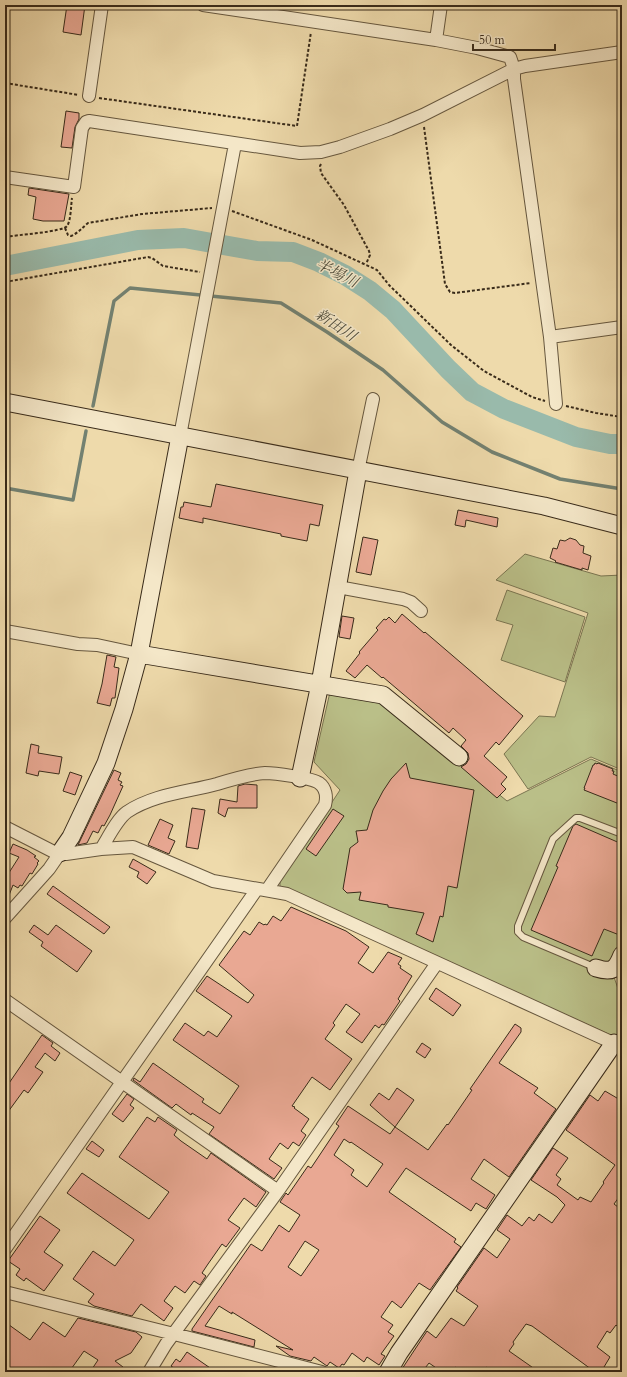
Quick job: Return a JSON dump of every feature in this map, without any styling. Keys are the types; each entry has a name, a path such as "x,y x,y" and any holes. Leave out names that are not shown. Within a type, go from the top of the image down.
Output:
{"street":[{"path":"89,96 102,5"},
{"path":"203,5 436,40 502,54 510,58 514,69 515,87 550,337 556,404"},
{"path":"436,40 441,5"},
{"path":"5,176 74,187 82,128 86,122 93,121 300,153 322,152 369,137 423,115 514,69 538,63 622,52"},
{"path":"5,918 49,869 71,837 106,763 124,709 139,654 235,144"},
{"path":"550,337 622,327"},
{"path":"300,778 320,684 358,471 373,399"},
{"path":"5,402 544,506 622,526"},
{"path":"338,587 403,599 411,602 421,611"},
{"path":"5,631 78,644 97,645 139,654 383,695 459,757"},
{"path":"5,1249 121,1081 325,805 327,800 326,794 320,783 300,778 265,773 231,779 217,784 160,797 125,813 101,849"},
{"path":"5,827 54,852 66,854 101,849 133,847 213,881 287,894 618,1045 399,1353 388,1372"},
{"path":"596,968 610,971 618,964 622,955"},
{"path":"149,1372 166,1344 278,1191 437,963"},
{"path":"5,1000 278,1191"},
{"path":"5,1292 322,1372"}],"lane":[{"path":"596,968 522,937 518,932 518,926 553,839 576,818 580,818 622,834"}],"path":[{"path":"5,83 297,126 313,22"},
{"path":"423,115 445,284 450,292 455,293 542,282"},
{"path":"322,152 323,159 320,166 321,173 344,205 369,251 370,255 366,264"},
{"path":"5,237 56,231 65,228 68,224 74,187"},
{"path":"65,228 68,235 71,236 79,232 81,228 88,223 142,214 211,208 222,213 237,212 312,240 377,270 390,285 451,345 484,371 532,397 596,413 622,417"},
{"path":"5,282 148,257 152,258 163,266 210,272"}],"green space":[{"path":"525,554 601,576 622,575 622,770 591,757 528,789 504,754 539,716 555,717 588,613 496,580"},
{"path":"507,590 585,617 565,682 501,660 513,625 496,620"},
{"path":"330,692 384,701 507,801 591,759 622,772 622,938 611,965 622,1000 622,1040 280,887 280,881 340,790 314,762"}],"building":[{"path":"67,5 85,5 81,35 63,32"},
{"path":"66,111 79,113 72,148 61,147"},
{"path":"29,188 69,194 64,221 43,221 33,219 36,197 28,195"},
{"path":"216,484 323,505 319,526 310,524 307,541 281,536 281,534 203,518 203,523 179,518 181,507 183,507 184,502 211,507"},
{"path":"458,510 498,518 497,527 466,520 465,527 455,525"},
{"path":"363,537 378,540 371,575 356,572"},
{"path":"570,538 576,540 580,545 584,546 583,553 591,556 588,570 582,568 582,570 555,562 556,561 550,558 553,548 557,549 560,540 565,541"},
{"path":"402,614 523,716 499,745 496,742 484,756 507,777 501,784 506,789 497,798 461,767 466,764 469,759 468,753 461,746 466,740 453,728 449,733 367,665 355,678 346,671 360,653 359,652 378,630 376,628 384,619 386,620 389,617 395,623"},
{"path":"342,616 354,618 350,639 339,637"},
{"path":"107,655 116,657 114,667 119,668 115,698 112,698 110,706 97,703"},
{"path":"31,744 39,746 38,753 62,757 59,774 39,771 38,776 26,773"},
{"path":"406,763 410,778 474,790 457,888 448,886 443,917 440,916 433,942 416,934 424,913 359,900 361,892 347,893 343,889 350,848 358,842 356,831 367,830 373,810 383,791 391,779"},
{"path":"595,763 613,769 613,774 622,778 622,805 584,790"},
{"path":"114,770 121,773 118,780 122,782 120,785 123,786 110,815 98,833 93,831 87,843 78,845"},
{"path":"70,772 82,776 75,795 63,791"},
{"path":"245,784 257,785 257,808 228,808 225,817 218,813 220,799 237,802 238,786"},
{"path":"192,808 205,810 198,849 186,847"},
{"path":"333,809 344,816 316,856 306,849"},
{"path":"160,819 173,825 168,838 175,841 169,854 148,845"},
{"path":"576,824 622,844 622,936 604,929 592,956 531,930 558,867 556,866 573,826"},
{"path":"13,844 27,850 36,856 34,857 39,861 32,874 30,873 22,886 20,885 18,888 13,885 6,903 5,879 19,857 9,853"},
{"path":"133,859 156,872 147,884 137,877 139,872 129,867"},
{"path":"53,886 110,927 104,934 47,894"},
{"path":"291,907 346,931 369,947 358,963 373,973 388,952 402,958 398,964 401,966 400,968 412,976 398,999 400,1001 384,1025 382,1024 379,1028 375,1025 362,1043 346,1032 360,1014 346,1004 333,1023 335,1025 325,1039 352,1059 330,1090 312,1077 292,1106 309,1119 301,1131 306,1135 299,1146 293,1142 288,1149 280,1143 269,1159 282,1168 274,1179 209,1134 214,1127 192,1113 191,1115 176,1104 172,1108 133,1080 134,1078 140,1082 153,1063 204,1099 202,1102 220,1114 239,1086 173,1040 185,1023 204,1036 208,1031 217,1037 232,1016 196,991 207,976 248,1003 254,995 219,965 244,931 250,935 259,922 267,925 273,916 281,921"},
{"path":"34,925 48,935 56,925 92,951 77,972 41,946 43,942 29,932"},
{"path":"436,988 461,1005 453,1016 429,999"},
{"path":"515,1024 521,1028 521,1032 499,1063 538,1088 534,1093 556,1109 509,1177 484,1159 471,1179 495,1195 486,1209 476,1203 471,1211 406,1168 389,1192 456,1239 454,1242 461,1247 430,1290 419,1283 401,1308 392,1301 381,1317 393,1325 388,1332 394,1336 381,1354 385,1356 379,1365 367,1357 364,1362 352,1353 344,1365 342,1364 339,1368 330,1362 327,1366 314,1357 311,1361 290,1356 276,1346 293,1350 232,1312 232,1314 219,1306 205,1326 255,1340 254,1347 192,1331 251,1244 262,1251 279,1225 289,1232 300,1215 280,1202 286,1193 288,1195 308,1166 311,1168 339,1126 336,1124 348,1106 390,1134 395,1127 428,1150 447,1124 448,1125 472,1090 470,1089","holes":["344,1139 350,1143 351,1142 383,1164 367,1187 351,1175 354,1170 334,1155","305,1241 319,1250 301,1276 288,1267"]},
{"path":"42,1035 53,1043 51,1046 60,1053 55,1061 45,1053 35,1067 43,1072 28,1093 24,1090 5,1116 5,1089"},
{"path":"422,1043 431,1049 425,1058 416,1052"},
{"path":"397,1088 414,1100 395,1127 370,1105 379,1093 389,1100"},
{"path":"605,1091 622,1101 622,1193 614,1204 622,1210 622,1330 616,1325 610,1333 607,1331 597,1347 610,1357 601,1372 595,1372 532,1326 526,1324 513,1342 514,1344 509,1351 539,1372 493,1372 486,1367 483,1372 462,1372 455,1367 451,1372 442,1372 429,1363 422,1372 400,1372 427,1331 436,1338 451,1318 464,1326 478,1306 456,1291 458,1288 457,1287 484,1248 497,1258 510,1239 497,1230 507,1215 522,1226 529,1217 534,1221 539,1214 552,1223 565,1205 557,1197 531,1180 553,1148 568,1158 556,1175 561,1179 557,1185 578,1200 580,1197 591,1202 615,1165 566,1130 590,1095 598,1101"},
{"path":"127,1094 134,1099 130,1105 134,1108 123,1122 112,1114"},
{"path":"147,1117 155,1122 158,1117 177,1130 174,1135 181,1141 207,1159 211,1153 266,1192 256,1207 244,1198 228,1220 240,1228 226,1247 222,1244 202,1273 206,1276 200,1285 194,1281 185,1293 175,1286 164,1301 173,1308 164,1321 141,1304 132,1316 94,1306 88,1302 94,1294 73,1279 93,1251 115,1266 134,1240 67,1193 82,1173 149,1219 169,1192 119,1157"},
{"path":"92,1141 104,1150 99,1157 86,1149"},
{"path":"40,1216 60,1230 44,1252 63,1265 44,1291 26,1278 24,1281 16,1275 20,1269 8,1261"},
{"path":"78,1318 136,1332 142,1337 131,1353 115,1361 123,1367 119,1372 90,1372 98,1360 84,1351 69,1372 11,1372 5,1368 5,1322 30,1340 43,1322 65,1337"},
{"path":"187,1352 216,1372 180,1372 171,1366 176,1359 180,1362"}],"waterway":[{"name":"半場川","path":"5,266 138,240 184,238 257,251 293,252 319,262 345,275 370,291 393,310 448,369 472,392 504,409 576,437 610,444 622,444"},
{"name":"新田川","path":"93,406 114,301 130,288 281,303 383,370 442,422 492,452 560,479 622,489"},
{"name":"新田川","path":"5,488 73,500 86,431"}]}
